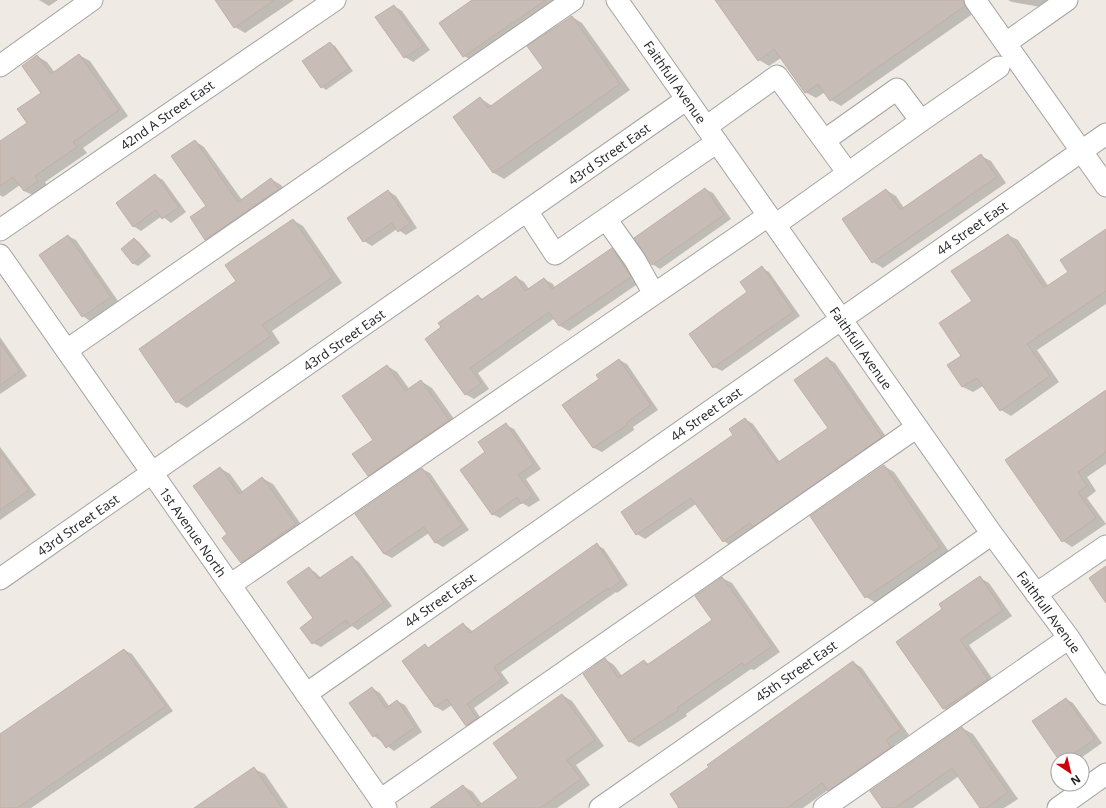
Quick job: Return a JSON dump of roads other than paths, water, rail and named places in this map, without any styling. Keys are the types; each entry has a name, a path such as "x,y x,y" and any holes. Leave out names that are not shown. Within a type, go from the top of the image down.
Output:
{"street":[{"path":"0,66 92,0"},
{"name":"42nd A Street East","path":"0,230 334,0"},
{"path":"67,350 573,0"},
{"name":"Faithfull Avenue","path":"618,0 992,534 1069,638 1106,694"},
{"path":"975,0 1106,186"},
{"path":"1006,43 1067,0"},
{"path":"230,585 654,294 848,173 999,67"},
{"path":"527,212 555,254 606,219 711,134 777,76 848,173"},
{"path":"824,140 897,89 921,121"},
{"name":"43rd Street East","path":"0,579 687,100"},
{"name":"44 Street East","path":"306,694 1106,134"},
{"path":"606,219 635,260 654,294"},
{"name":"1st Avenue North","path":"0,255 383,804"},
{"path":"383,804 917,427"},
{"name":"45th Street East","path":"600,808 992,534"},
{"path":"1036,594 1106,546"},
{"path":"824,808 1069,638"},
{"path":"1058,808 1106,774"}]}
